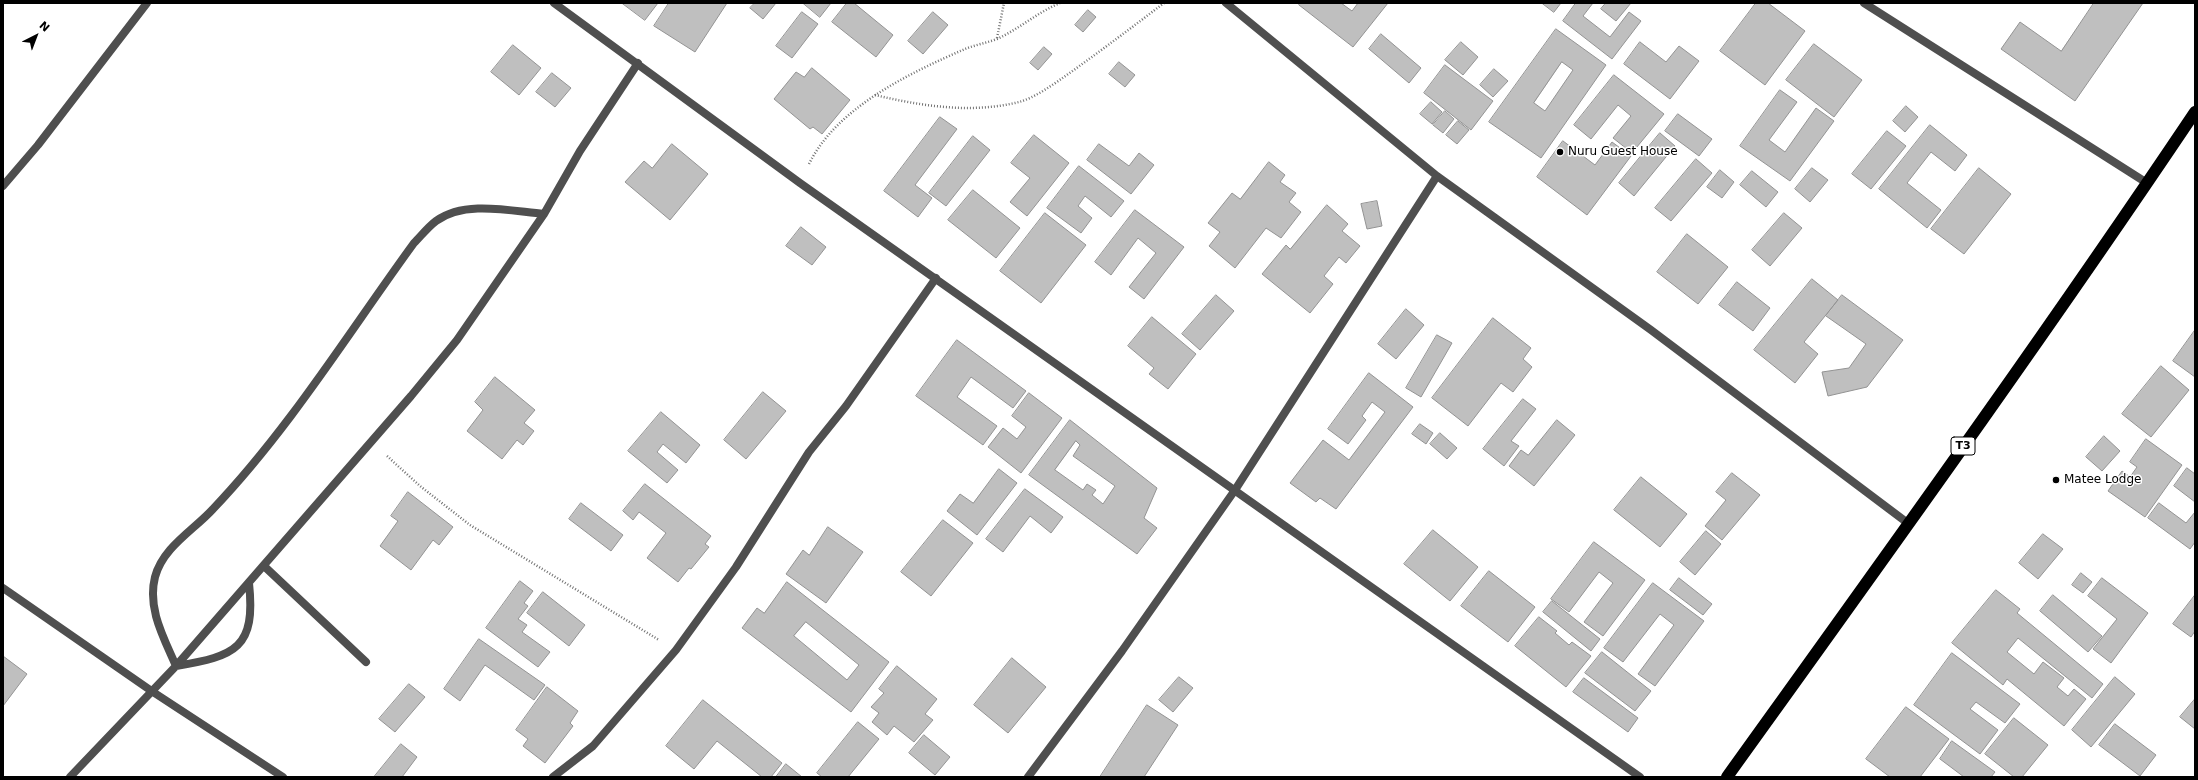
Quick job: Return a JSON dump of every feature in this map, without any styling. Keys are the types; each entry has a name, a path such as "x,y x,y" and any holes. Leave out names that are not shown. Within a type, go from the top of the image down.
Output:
{"highway":[{"name":"T3","path":"1727,777 1909,524 2195,112"}],"street":[{"path":"3,186 38,145 147,3"},
{"path":"554,3 800,182 1640,777"},
{"path":"1226,3 1437,176 1651,330 1909,524"},
{"path":"1864,3 2147,183"},
{"path":"70,777 153,692 264,566 457,340 544,214 580,151 638,63"},
{"path":"1028,777 1122,651 1235,490 1437,176"},
{"path":"176,666 158,625 152,599 155,576 171,548 213,509 281,429 414,243 436,221 455,212 477,209 544,214"},
{"path":"552,777 593,746 676,650 736,567 809,452 846,406 936,278"},
{"path":"264,566 366,662"},
{"path":"176,666 211,660 232,650 244,638 250,624 252,606 249,583"},
{"path":"3,588 153,692 283,777"}],"path":[{"path":"997,38 1004,3"},
{"path":"800,182 823,141 863,103 874,95 890,85 966,49 997,38 1060,3"},
{"path":"874,95 910,103 955,108 1020,102 1049,87 1164,3"},
{"path":"371,442 420,486 470,525 676,650"}],"building":[{"path":"622,3 658,3 645,20"},
{"path":"669,3 727,3 695,52 654,26"},
{"path":"755,3 776,3 763,19 750,8"},
{"path":"803,3 831,3 820,17"},
{"path":"847,3 854,3 893,35 876,57 832,22"},
{"path":"1300,3 1341,3 1352,11 1358,3 1388,3 1353,47 1299,5"},
{"path":"1542,3 1561,3 1554,12"},
{"path":"1576,3 1593,3 1583,16 1610,37 1629,12 1641,21 1612,59 1563,21"},
{"path":"1606,3 1631,3 1616,21 1601,9"},
{"path":"1756,3 1768,3 1805,31 1765,85 1720,51"},
{"path":"2094,3 2143,3 2075,101 2001,49 2020,22 2061,51"},
{"path":"1088,10 1096,17 1083,32 1075,25"},
{"path":"802,12 818,24 792,58 776,46"},
{"path":"933,12 948,25 923,54 908,41"},
{"path":"1556,29 1606,65 1541,158 1489,122","holes":["1562,62 1573,70 1545,111 1534,103"]},
{"path":"1381,34 1421,68 1409,83 1369,49"},
{"path":"1461,42 1478,57 1463,75 1445,60"},
{"path":"1640,42 1666,62 1679,46 1699,61 1670,99 1624,64"},
{"path":"1814,44 1862,80 1834,117 1786,80"},
{"path":"513,45 541,68 519,95 491,72"},
{"path":"1044,47 1052,54 1038,70 1030,63"},
{"path":"1119,62 1135,75 1125,87 1109,74"},
{"path":"1445,65 1493,101 1471,130 1424,93"},
{"path":"812,68 850,100 822,134 813,127 810,129 774,99 796,72 804,77"},
{"path":"1494,69 1508,81 1493,97 1480,85"},
{"path":"552,73 571,88 555,107 536,92"},
{"path":"1614,75 1664,114 1632,153 1613,138 1631,116 1618,105 1591,139 1574,125"},
{"path":"1780,90 1797,102 1769,140 1785,152 1816,108 1834,121 1790,181 1740,146"},
{"path":"1431,102 1442,112 1432,124 1420,114"},
{"path":"1906,106 1918,117 1905,132 1893,121"},
{"path":"1445,111 1454,119 1443,133 1433,125"},
{"path":"1678,114 1712,139 1699,156 1665,131"},
{"path":"940,117 957,129 915,185 932,198 918,217 884,191"},
{"path":"1458,121 1469,130 1457,144 1446,135"},
{"path":"1930,125 1967,155 1955,171 1931,152 1907,183 1941,210 1927,228 1879,189"},
{"path":"1887,131 1906,146 1871,189 1852,174"},
{"path":"1660,133 1675,146 1634,196 1619,183"},
{"path":"1034,135 1069,163 1027,216 1010,202 1030,178 1011,163"},
{"path":"973,136 990,150 946,206 929,193"},
{"path":"1563,141 1595,165 1612,142 1631,156 1587,215 1537,177"},
{"path":"672,144 708,174 670,220 625,182 644,161 652,168"},
{"path":"1099,144 1129,166 1139,153 1154,165 1131,194 1087,160"},
{"path":"1696,159 1712,173 1671,221 1655,208"},
{"path":"1269,162 1285,175 1280,182 1296,193 1289,202 1301,212 1281,238 1266,228 1235,268 1209,246 1220,232 1208,223 1232,193 1240,199"},
{"path":"1079,166 1124,201 1111,217 1085,196 1078,206 1092,218 1081,233 1047,208"},
{"path":"1812,168 1828,180 1810,202 1795,189"},
{"path":"1979,168 2011,194 1964,254 1931,229"},
{"path":"1720,170 1734,182 1722,198 1707,187"},
{"path":"1752,171 1778,192 1766,207 1740,185"},
{"path":"973,190 1020,228 996,258 948,220"},
{"path":"1377,201 1382,226 1367,229 1361,204"},
{"path":"1327,205 1348,224 1342,231 1360,246 1346,263 1339,257 1324,276 1333,284 1310,313 1262,274 1286,245 1290,249"},
{"path":"1135,210 1184,247 1144,299 1129,287 1156,253 1138,238 1111,275 1095,262"},
{"path":"1045,213 1086,245 1041,303 1000,271"},
{"path":"1784,213 1802,228 1770,266 1752,250"},
{"path":"801,227 826,247 812,265 786,246"},
{"path":"1687,234 1728,267 1698,304 1657,272"},
{"path":"1812,279 1838,300 1804,342 1818,354 1795,383 1754,350"},
{"path":"1737,282 1770,308 1753,331 1719,305"},
{"path":"1216,295 1234,311 1200,350 1182,334"},
{"path":"1842,295 1903,340 1867,387 1828,396 1822,372 1849,368 1866,344 1826,316"},
{"path":"1406,309 1424,325 1396,359 1378,344"},
{"path":"1152,317 1196,354 1168,389 1149,374 1154,368 1128,346"},
{"path":"1493,318 1531,348 1523,359 1532,367 1513,392 1501,383 1468,426 1432,398"},
{"path":"2195,330 2195,377 2173,361"},
{"path":"1437,335 1452,343 1421,397 1406,388"},
{"path":"957,340 1026,391 1013,408 971,377 957,397 997,426 983,445 916,396"},
{"path":"2161,366 2189,390 2151,437 2122,414"},
{"path":"1369,373 1413,407 1336,509 1320,498 1316,502 1290,483 1323,440 1349,460 1385,412 1372,402 1362,416 1366,420 1348,444 1328,429"},
{"path":"495,377 535,410 524,423 534,431 523,445 517,440 502,459 467,431 483,410 475,402"},
{"path":"763,392 786,411 746,459 724,440"},
{"path":"1029,393 1062,418 1021,473 988,447 1003,428 1017,439 1026,427 1012,416"},
{"path":"1523,399 1536,409 1511,441 1519,446 1504,466 1483,449"},
{"path":"661,412 700,445 686,463 663,444 657,452 678,470 667,483 628,451"},
{"path":"1070,420 1157,488 1144,518 1157,528 1137,554 1029,475","holes":["1076,441 1080,445 1073,456 1115,486 1103,504 1092,495 1096,490 1087,484 1083,490 1055,470"]},
{"path":"1557,420 1575,435 1534,486 1509,466 1521,450 1528,455"},
{"path":"1420,424 1433,433 1426,444 1412,434"},
{"path":"1440,433 1457,448 1447,459 1430,444"},
{"path":"2104,436 2120,451 2102,471 2086,457"},
{"path":"2146,439 2182,465 2145,517 2108,491 2122,471 2130,477 2137,467 2130,462"},
{"path":"2187,468 2195,474 2195,502 2174,486"},
{"path":"999,469 1017,483 977,535 947,511 960,494 973,503"},
{"path":"1732,473 1760,495 1722,540 1705,526 1726,500 1716,492"},
{"path":"1641,477 1687,514 1660,547 1614,510"},
{"path":"645,484 711,536 705,544 709,547 678,582 647,558 666,533 639,512 633,520 623,511"},
{"path":"1025,489 1063,517 1051,533 1030,516 1003,552 986,539"},
{"path":"408,492 453,527 439,545 433,540 411,570 380,546 398,521 391,516"},
{"path":"581,503 623,535 611,551 569,519"},
{"path":"2159,503 2186,523 2195,512 2195,542 2190,549 2148,518"},
{"path":"943,520 973,543 931,596 901,572"},
{"path":"828,527 863,552 826,603 786,574 803,550 809,555"},
{"path":"1433,530 1478,567 1450,601 1404,564"},
{"path":"1706,531 1721,544 1695,575 1680,562"},
{"path":"2043,534 2063,549 2038,579 2019,563"},
{"path":"1594,542 1645,580 1603,636 1584,622 1613,583 1599,572 1569,612 1551,599"},
{"path":"1489,571 1535,607 1508,642 1461,606"},
{"path":"2081,573 2092,582 2083,593 2072,585"},
{"path":"1679,578 1712,604 1703,615 1670,590"},
{"path":"2102,578 2148,613 2111,663 2093,649 2117,619 2088,596"},
{"path":"520,581 533,591 524,603 528,606 518,619 527,625 522,632 550,652 538,667 486,628"},
{"path":"787,582 889,662 851,712 742,628 757,608 764,613","holes":["806,622 859,665 847,680 794,636"]},
{"path":"1653,583 1704,621 1655,686 1638,674 1674,625 1660,614 1623,662 1604,648"},
{"path":"1996,590 2020,609 2017,613 2103,684 2092,698 2018,638 2007,652 2034,674 2043,662 2064,678 2057,687 2068,696 2074,689 2086,699 2064,726 2007,679 2003,685 1952,643"},
{"path":"543,592 585,625 569,646 527,613"},
{"path":"2053,595 2102,636 2088,652 2040,611"},
{"path":"2195,595 2195,631 2191,637 2173,624"},
{"path":"1552,601 1600,639 1591,651 1543,612"},
{"path":"1539,617 1557,631 1555,633 1569,645 1572,642 1591,656 1566,687 1515,646"},
{"path":"479,639 545,685 534,700 485,665 460,701 444,689"},
{"path":"1602,652 1651,691 1635,711 1585,673"},
{"path":"1952,653 2020,704 2005,723 1976,702 1970,709 1998,730 1980,754 1914,705"},
{"path":"3,656 27,674 3,706"},
{"path":"1012,658 1046,687 1008,733 974,705"},
{"path":"897,666 937,699 925,714 933,720 914,742 894,726 887,735 872,722 879,713 871,707 884,693 879,689"},
{"path":"1179,677 1193,688 1173,712 1159,700"},
{"path":"2115,677 2135,694 2091,747 2072,730"},
{"path":"1584,678 1638,718 1628,732 1573,692"},
{"path":"409,684 425,697 395,732 379,719"},
{"path":"547,687 578,711 570,723 573,726 545,763 523,746 528,739 516,730"},
{"path":"2195,699 2195,729 2180,717"},
{"path":"703,700 782,763 771,777 762,777 717,741 694,769 666,746"},
{"path":"1147,705 1178,725 1144,777 1100,777"},
{"path":"1906,707 1949,739 1920,777 1890,777 1866,759"},
{"path":"2014,718 2048,745 2022,777 2014,777 1985,754"},
{"path":"858,722 879,739 848,777 822,777 817,773"},
{"path":"2115,724 2156,755 2140,776 2099,745"},
{"path":"924,735 950,757 935,775 909,753"},
{"path":"1952,741 1995,772 1991,777 1964,777 1940,759"},
{"path":"401,744 417,757 402,777 374,777"},
{"path":"786,764 802,777 776,777"}],"place":[{"name":"Nuru Guest House","path":"1560,152"},
{"name":"Matee Lodge","path":"2056,480"}]}
